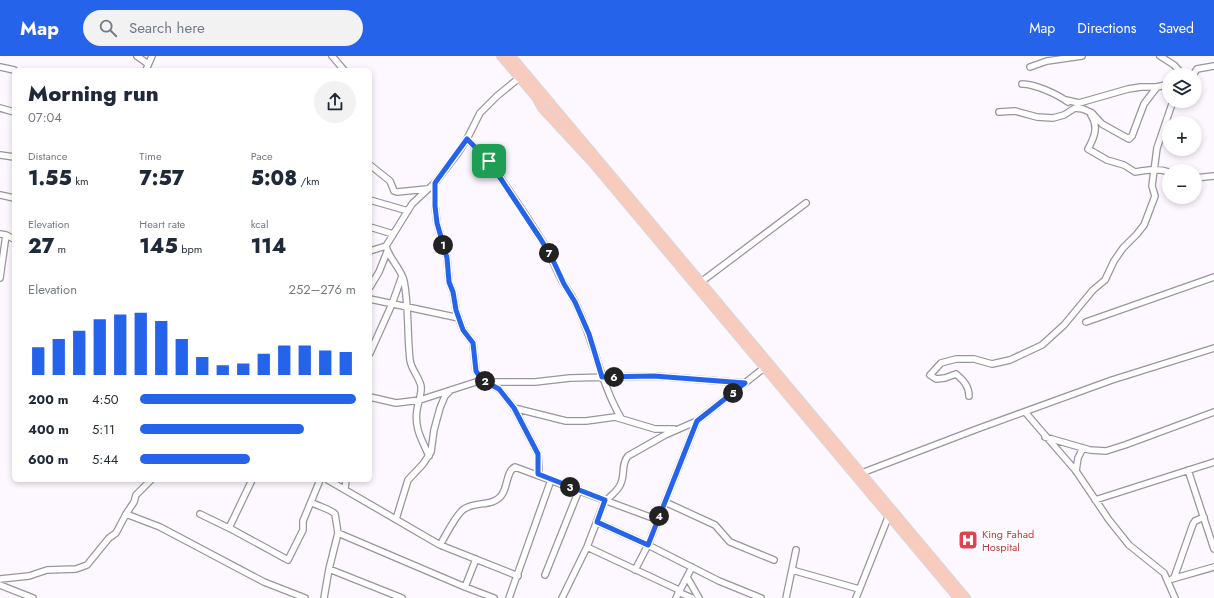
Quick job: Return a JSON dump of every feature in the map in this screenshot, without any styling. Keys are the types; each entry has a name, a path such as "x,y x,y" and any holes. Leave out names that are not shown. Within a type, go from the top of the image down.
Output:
{"main road":[{"path":"501,56 536,97 542,108 592,162 764,368 966,598"},
{"path":"511,56 701,282 858,474 888,515 958,598"}],"street":[{"path":"137,56 148,64"},
{"path":"147,68 152,56"},
{"path":"332,56 342,68"},
{"path":"1030,67 1047,61 1082,56"},
{"path":"1160,56 1177,68"},
{"path":"1202,68 1214,66"},
{"path":"0,67 12,70"},
{"path":"372,284 379,272 393,234 412,204 435,183 467,139 480,113 510,84 519,78"},
{"path":"1022,84 1029,84 1066,100 1079,103 1128,89 1141,87 1156,88 1162,86"},
{"path":"1066,100 1076,108 1092,113 1102,124 1129,139 1132,136 1144,104 1156,88"},
{"path":"0,108 12,111"},
{"path":"999,112 1015,111 1037,117 1053,118 1064,115 1076,108"},
{"path":"969,396 969,390 956,374 945,378 936,379 930,375 941,363 956,359 974,359 992,364 1010,360 1042,345 1070,319 1079,305 1105,280 1114,260 1123,248 1138,234 1144,225 1155,196 1152,186 1157,148 1171,108"},
{"path":"1083,109 1094,119 1096,127 1096,132 1088,149 1107,160 1124,165 1136,172 1162,170"},
{"path":"467,139 489,161 547,250 575,302 589,334 602,377 621,418"},
{"path":"0,155 12,157"},
{"path":"372,168 390,181 394,191 397,192 428,188"},
{"path":"1202,177 1214,176"},
{"path":"435,183 437,223 447,258 448,276 459,318 465,334 473,343 476,371 484,381 499,389 514,408 538,454 538,474"},
{"path":"0,195 12,198"},
{"path":"372,201 408,211"},
{"path":"701,282 806,203"},
{"path":"372,228 393,234"},
{"path":"0,234 12,238"},
{"path":"0,278 6,235"},
{"path":"372,251 387,249"},
{"path":"387,249 402,276 408,307 410,360 420,385 417,430 429,456"},
{"path":"372,349 392,304 402,276"},
{"path":"1086,322 1214,277"},
{"path":"372,299 459,318"},
{"path":"858,474 1112,380 1214,348"},
{"path":"562,598 587,547 606,500 622,482 624,462 628,456 666,435 697,421 764,368"},
{"path":"372,397 396,403 420,400 484,381 535,382 602,377 654,376 745,383"},
{"path":"396,519 408,480 423,464 432,450 434,430 440,408 445,396 450,390"},
{"path":"514,408 566,421 586,421 615,417 655,429 668,430 681,428"},
{"path":"1025,412 1076,472 1109,520 1129,545 1164,573 1175,598"},
{"path":"1045,436 1083,448 1106,451 1214,412"},
{"path":"635,570 648,545 697,421"},
{"path":"1076,472 1078,458 1083,448"},
{"path":"1095,500 1214,462"},
{"path":"440,545 463,509 493,502 502,495 513,467 538,474 658,520"},
{"path":"1188,470 1214,549"},
{"path":"509,598 551,480"},
{"path":"0,579 29,576 47,570 76,569 86,565 109,538 116,533 134,502 136,495 148,482"},
{"path":"229,528 251,482"},
{"path":"200,514 288,560 303,530 303,521 319,482"},
{"path":"332,482 440,545 518,576"},
{"path":"345,489 346,482"},
{"path":"545,575 579,490"},
{"path":"311,502 315,505 330,510 335,514 338,533 329,569 324,598"},
{"path":"665,502 715,525 730,542 774,560"},
{"path":"126,514 160,527 264,582 305,598"},
{"path":"856,598 888,515"},
{"path":"1174,578 1193,524 1195,521 1204,517"},
{"path":"597,522 648,545 731,586 761,598"},
{"path":"338,533 494,598"},
{"path":"587,547 692,598"},
{"path":"786,598 796,550"},
{"path":"465,587 476,559"},
{"path":"676,598 692,567"},
{"path":"1168,580 1214,567"},
{"path":"329,569 402,598"},
{"path":"792,570 860,589"},
{"path":"687,577 698,598"},
{"path":"0,585 26,597 33,598"}],"place":[{"name":"King Fahad Hospital","path":"968,540"}],"route":[{"path":"467,139 489,161 551,256 561,280 575,302 589,334 602,377 654,376 745,383 697,421 648,545 597,522 605,500 538,474 538,454 514,408 499,389 482,380 477,375 475,368 475,347 463,330 449,282 447,258 437,223 435,183 467,139"}]}
